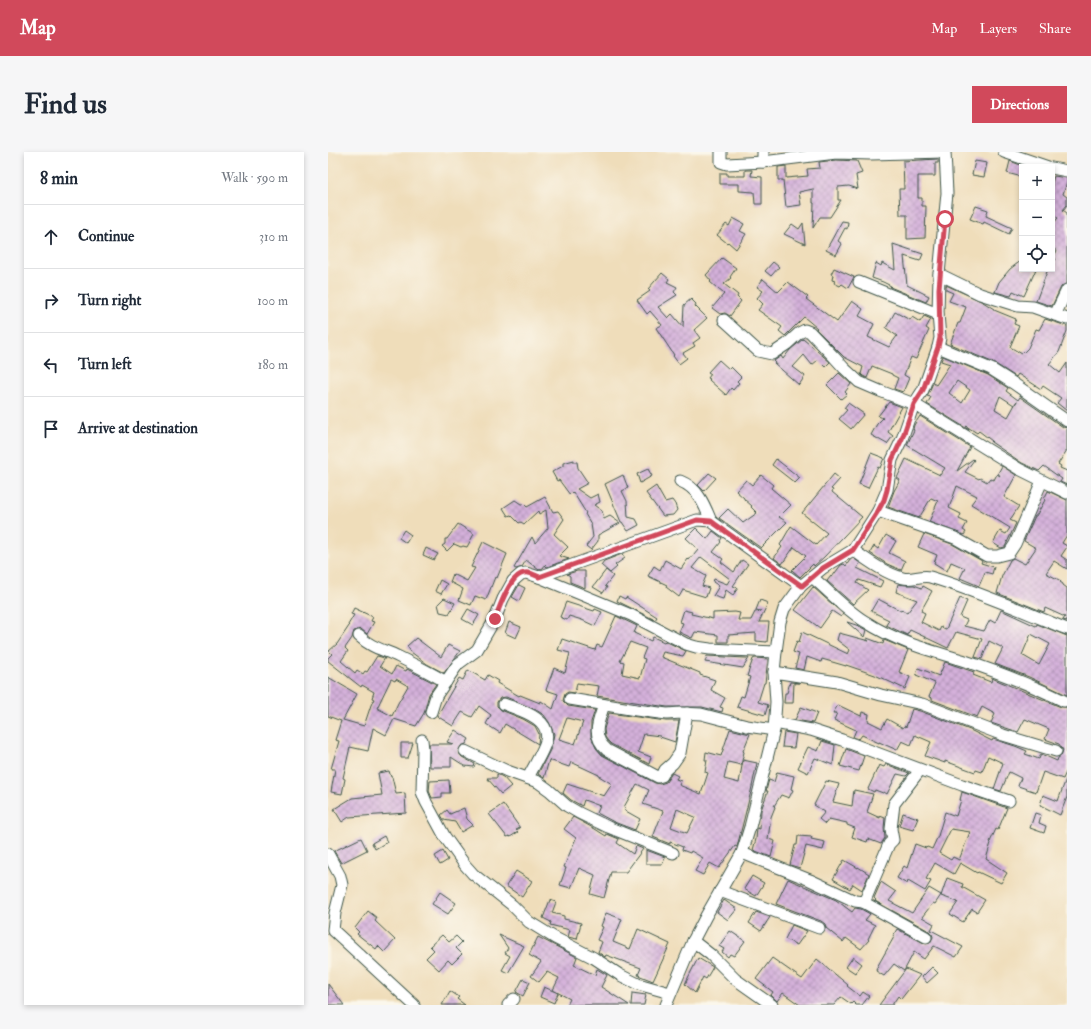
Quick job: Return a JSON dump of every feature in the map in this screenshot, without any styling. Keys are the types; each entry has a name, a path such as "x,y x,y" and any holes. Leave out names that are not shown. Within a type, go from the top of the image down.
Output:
{"street":[{"path":"666,1005 694,941 742,853 758,800 774,727 776,702 774,672 780,622 784,609 802,586 812,577 835,560 853,550 878,511 887,490 892,460 914,404 923,390 940,338 938,314 939,274 947,193 945,152 871,154 836,152 763,157 728,164 721,162 720,152"},
{"path":"1004,152 1039,164"},
{"path":"1055,169 1067,171"},
{"path":"939,274 980,294 1009,304 1033,307 1067,319"},
{"path":"860,282 938,314"},
{"path":"1056,315 1067,290"},
{"path":"724,320 758,351 772,354 787,344 799,333 805,330 810,332 844,368 860,382 914,404 1019,469 1067,493"},
{"path":"938,347 991,369 1067,421"},
{"path":"680,481 694,489 700,497 711,521 802,586"},
{"path":"878,511 954,538 987,556 997,556 1009,553 1015,544 1042,481"},
{"path":"539,577 697,520 711,521"},
{"path":"853,550 867,561 898,576 905,578 928,577 995,600 1067,629"},
{"path":"431,712 436,696 458,664 477,650 495,619 509,586 517,576 526,573 630,615 686,644 710,649 776,652"},
{"path":"812,577 850,611 884,632 929,650 981,667 1064,701"},
{"path":"359,636 367,644 399,657 446,682"},
{"path":"774,672 837,682 881,695 922,704 1003,735 1056,751"},
{"path":"570,699 667,714 701,714 747,726 811,730 1009,801"},
{"path":"504,704 538,719 546,730 546,742 528,778"},
{"path":"604,705 597,725 601,745 607,750 658,777 662,776 665,770 674,763 680,753 687,713"},
{"path":"422,740 422,792 445,837 473,874 512,905 529,922 555,938 594,958 620,975 638,984 670,993"},
{"path":"465,751 507,771 538,782 567,806 579,813 608,827 673,852"},
{"path":"863,902 889,844 893,840 891,829 894,804 920,770"},
{"path":"742,853 810,880 855,901 863,902 926,937"},
{"path":"328,854 340,876 342,885 335,913 333,930 414,1005"},
{"path":"720,891 819,928"},
{"path":"694,941 711,955 735,979 772,1005"}],"building":[{"path":"938,159 938,163 935,163 935,176 918,176 918,198 922,198 922,206 926,206 925,238 907,239 907,215 900,215 899,189 904,189 903,161"},
{"path":"836,160 857,161 862,173 856,175 858,189 849,186 838,187 838,200 841,200 830,217 820,217 813,228 813,189 799,192 801,205 786,207 783,180 778,180 778,167 786,166 786,178 808,176 807,169 820,168 819,162"},
{"path":"975,161 987,163 984,177 972,175"},
{"path":"1010,161 1019,164 1019,176 1007,173"},
{"path":"745,170 752,170 751,176 762,177 762,204 755,204 754,192 739,191 739,184 720,184 720,173 727,173 727,176 745,176"},
{"path":"1055,176 1067,178 1063,194 1067,197 1067,205 1063,210 1067,213 1067,283 1061,287 1052,306 1036,301 1047,272 1055,272 1055,254 1057,251 1055,250 1055,222 1058,218 1055,216"},
{"path":"976,206 988,210 986,216 1012,228 1009,234 984,222 983,224 970,219"},
{"path":"733,218 744,224 740,231 746,234 736,249 717,235 726,224 729,226"},
{"path":"842,221 848,222 847,229 845,228 838,241 842,244 836,255 826,250"},
{"path":"803,223 805,244 784,234 792,224 799,229"},
{"path":"893,244 923,254 920,261 904,256 907,285 929,296 926,302 872,278 876,263 881,266 882,263 895,270"},
{"path":"722,258 736,268 730,277 731,278 724,284 738,295 737,297 741,301 730,316 725,313 720,314 712,308 724,294 710,282 711,281 706,275"},
{"path":"773,262 779,267 771,276 765,271"},
{"path":"1019,262 1019,272 1035,272 1024,296 1013,291 1011,296 995,292 999,282 1010,269"},
{"path":"834,268 854,277 848,288 842,284 840,286 834,283 835,281 832,280 833,275 831,274"},
{"path":"662,273 669,279 667,282 677,287 674,292 677,295 658,307 668,318 672,314 683,327 684,305 691,299 696,304 695,306 707,318 694,330 700,338 693,343 695,346 683,353 687,358 679,364 656,328 662,325 650,311 647,314 637,300 650,291 648,289"},
{"path":"763,279 778,292 788,282 808,297 806,299 837,322 852,301 863,309 859,316 874,324 868,337 889,347 897,336 886,328 895,312 910,320 912,317 920,322 924,316 931,319 926,328 929,330 916,359 911,357 904,375 909,378 903,392 894,389 898,378 872,366 867,378 863,376 861,374 863,367 844,357 816,329 817,328 804,317 785,336 779,331 782,327 758,310 763,304 757,298 763,291 757,287"},
{"path":"946,285 983,302 994,310 1016,319 1014,324 1019,326 1010,347 1022,354 1028,348 1036,329 1039,330 1045,319 1067,326 1067,331 1059,352 1049,364 1060,373 1067,363 1067,411 1057,403 1061,398 1043,386 1041,389 1018,374 1016,377 994,363 950,344 966,307 949,301 953,293 946,290"},
{"path":"803,339 830,362 825,367 818,360 812,365 804,355 793,367 805,376 799,385 774,363 774,361 781,356 783,359 790,350"},
{"path":"943,356 988,375 1008,388 1006,391 1018,400 1020,397 1063,427 1067,428 1067,450 1058,464 1061,466 1060,468 1067,471 1067,485 1060,482 1062,479 1044,466 1039,471 1022,463 991,442 992,441 979,431 977,433 966,426 969,430 927,404 931,397 927,396 933,383 936,385 950,364 941,361","holes":["957,381 970,390 962,403 949,393","1000,396 1014,405 1017,401 1008,417 995,409"]},
{"path":"719,360 729,369 731,367 741,377 737,381 739,383 733,390 731,388 726,395 708,378 711,374 708,372"},
{"path":"839,373 851,384 845,392 847,394 841,399 827,385"},
{"path":"889,402 902,407 888,432 893,436 887,444 871,435 877,424 883,418 878,416"},
{"path":"848,403 864,414 851,429 839,419 847,410 844,408"},
{"path":"920,416 970,447 957,471 973,459 974,460 965,472 987,482 990,478 994,480 997,474 1000,476 998,473 1002,466 1016,475 1004,497 1019,506 1010,520 1016,523 1005,547 1001,548 993,543 1000,531 1006,534 1010,528 971,504 977,496 957,486 949,508 961,514 959,519 967,523 963,530 966,532 964,535 929,522 938,501 931,498 919,518 888,507 900,480 897,478 906,459 940,475 945,468 907,445 914,430 914,425"},
{"path":"871,453 884,458 868,488 859,484"},
{"path":"776,459 800,478 795,483 772,465"},
{"path":"574,460 574,462 577,462 578,468 588,483 577,489 590,498 598,494 600,502 594,505 602,511 604,519 610,516 620,523 598,535 598,541 591,550 586,546 593,537 591,524 585,514 586,513 573,492 570,495 559,480 557,481 552,472 563,466 563,463"},
{"path":"648,469 652,476 640,483 637,474"},
{"path":"709,473 716,478 704,491 698,485"},
{"path":"834,474 840,479 831,489 833,490 832,492 862,517 824,557 814,566 813,564 800,577 792,570 806,556 794,547 782,564 774,558 782,547 780,545 791,526 816,545 827,533 802,513"},
{"path":"623,475 628,488 622,491 627,501 628,517 636,519 639,525 628,531 621,522 605,484"},
{"path":"761,475 773,485 771,488 791,505 779,517 787,522 761,548 719,518 728,509 743,523 757,513 751,507 752,506 736,491 746,480 752,485"},
{"path":"656,486 665,502 672,500 675,504 677,510 673,515 663,516 646,493"},
{"path":"1048,491 1067,500 1067,535 1062,543 1067,547 1061,556 1067,560 1067,569 1054,561 1046,573 1061,581 1060,582 1067,588 1067,621 1063,620 1065,617 1045,608 1044,612 997,593 1002,576 1010,560 1013,558 1025,564 1036,548 1024,541"},
{"path":"545,497 553,512 558,511 564,519 554,534 568,547 559,556 569,559 547,567 545,565 539,570 526,560 522,567 516,569 514,568 532,537 535,543 548,528 546,510 539,514 538,511 524,524 521,522 519,523 511,515 508,516 503,508 515,500 527,507"},
{"path":"458,524 474,534 467,547 461,547 454,544 447,551 442,546 445,544 445,539 447,539"},
{"path":"696,528 707,539 713,531 722,538 720,541 721,542 713,552 723,559 721,562 734,572 742,560 748,564 733,586 738,588 733,595 726,590 723,599 713,596 719,586 713,582 714,579 727,584 730,579 701,557 692,568 706,576 702,586 709,588 706,597 683,590 679,597 666,587 667,585 648,576 654,566 660,570 665,560 681,569 698,549 686,538"},
{"path":"404,530 411,535 406,543 399,538"},
{"path":"924,534 952,544 982,561 981,563 994,567 992,574 985,572 979,586 960,578 965,568 951,562 947,571 934,563 937,555 918,547"},
{"path":"886,535 896,541 889,553 905,561 901,570 887,564 870,553 874,546 878,549"},
{"path":"483,542 507,554 497,578 495,577 486,600 475,596 471,605 459,600 463,589 450,582 453,574 467,581 475,568 471,567"},
{"path":"426,548 438,554 434,560 423,555"},
{"path":"622,554 625,558 615,565 617,567 610,573 601,565 604,561"},
{"path":"853,558 860,563 857,568 883,581 880,587 859,580 857,583 868,590 853,604 827,581 841,565 844,564 846,566"},
{"path":"606,570 613,576 605,586 607,587 603,593 593,587"},
{"path":"577,571 585,571 585,588 570,582 570,576 567,574"},
{"path":"440,580 447,584 441,594 435,591"},
{"path":"898,584 914,585 922,588 923,586 932,591 921,611 925,613 921,622 939,631 941,627 946,629 960,598 967,601 960,617 967,620 964,626 984,631 990,620 995,623 1001,610 1036,626 1037,624 1067,636 1067,695 1029,677 995,664 1003,648 989,641 982,659 975,657 982,639 956,632 948,648 910,630 907,635 886,625 889,620 871,611 878,599 907,613 917,600 896,592","holes":["1031,634 1050,644 1039,665 1022,655"]},
{"path":"519,585 525,588 519,601 512,597"},
{"path":"813,587 843,614 841,617 832,611 820,628 795,610"},
{"path":"619,596 625,599 626,597 657,617 655,620 617,601"},
{"path":"444,598 455,603 449,614 440,612 438,604"},
{"path":"760,600 768,603 759,622 769,622 767,642 756,641 756,633 728,635 728,642 718,642 718,635 695,632 692,638 679,632 683,623 680,622 684,610 692,612 691,614 713,619 713,613 735,612 740,613 738,620 751,620 755,612 761,611 756,610"},
{"path":"566,602 602,612 595,626 569,616 567,620 560,617"},
{"path":"354,608 373,617 371,621 374,622 367,634 361,629 354,631 352,638 345,648 348,651 341,661 355,673 357,670 363,674 365,671 367,672 377,656 385,658 380,666 392,674 396,666 406,671 407,669 436,684 429,694 424,713 416,726 394,719 386,735 373,728 368,751 350,747 343,778 345,779 342,794 331,792 335,769 331,769 339,741 335,740 341,721 328,716 328,677 357,694 343,720 364,726 374,699 372,698 374,692 362,685 361,687 328,661 328,658 332,654 329,651 337,644 349,626 348,625 354,615 351,614","holes":["391,679 395,681 396,679 408,686 392,716 377,708"]},
{"path":"468,609 479,615 473,625 462,619"},
{"path":"616,616 637,626 634,633 651,641 653,637 664,642 665,641 686,651 683,656 663,652 661,657 700,673 700,675 715,680 711,690 725,698 720,707 723,708 722,712 702,707 667,707 597,696 599,686 577,683 575,693 568,692 565,694 563,701 568,706 595,710 591,722 591,736 596,748 602,755 655,783 660,784 666,782 672,773 678,776 676,779 681,781 679,785 701,794 708,773 705,772 707,760 705,760 706,752 721,756 730,729 750,734 743,751 741,765 728,762 724,779 739,783 743,760 757,763 737,847 735,846 719,868 710,863 703,875 695,871 703,858 691,851 690,853 682,850 683,847 670,842 670,844 653,837 663,811 643,804 649,790 637,784 624,807 626,808 624,810 640,819 635,830 614,822 597,813 600,806 584,800 582,806 571,800 563,793 567,784 604,796 612,784 599,775 571,762 569,767 549,760 544,778 538,774 551,748 554,734 544,715 536,710 506,697 500,698 497,702 497,706 501,710 523,719 535,726 539,734 538,744 505,724 500,733 486,724 491,715 479,706 472,717 462,712 453,726 437,716 459,678 463,680 468,670 485,680 488,675 498,681 497,683 519,696 520,695 540,703 541,701 553,709 558,694 546,690 554,668 565,673 570,653 558,650 562,639 595,650 597,645 602,647","holes":["630,642 646,648 642,658 645,659 640,678 622,674 624,662 620,661","567,718 583,722 575,744 559,739","677,809 695,817 687,833 671,827"]},
{"path":"509,622 521,627 516,638 505,633"},
{"path":"847,622 866,630 864,637"},
{"path":"802,632 848,654 850,650 837,640 839,633 869,641 866,639 867,638 883,644 884,640 908,650 899,672 910,677 905,689 875,675 822,659 821,662 807,657 804,670 795,668 799,654 793,652 797,641 799,642"},
{"path":"416,638 441,657 448,645 460,651 444,673 427,664 411,652 407,646"},
{"path":"707,656 749,658 743,668 705,662"},
{"path":"753,659 768,659 765,683 758,702 768,705 765,715 737,707 741,696 744,697 750,677 747,676"},
{"path":"945,662 974,672 973,675 988,681 991,682 992,678 1061,707 1067,707 1067,770 1063,779 1043,772 1036,792 1018,786 1021,778 1009,772 1001,791 994,789 1003,763 988,756 982,772 976,770 975,772 945,761 945,763 925,756 931,742 915,735 911,745 902,741 897,750 862,735 859,739 853,737 856,730 834,720 837,713 833,713 838,705 861,716 862,712 869,714 868,721 882,728 887,719 903,728 904,726 906,727 912,709 970,730 992,741 993,739 1015,746 1027,751 1025,754 1039,759 1041,754 1057,761 1063,750 1059,744 1045,739 1049,729 1025,719 1018,732 991,723 995,714 982,707 977,717 932,700 932,698 929,697 935,683 916,675 918,668 939,676"},
{"path":"790,682 800,683 794,683 793,703 784,703 785,693 787,693"},
{"path":"801,707 817,713 813,723 795,720"},
{"path":"609,713 666,721 679,721 675,742 660,736 644,734 638,752 651,757 649,764 608,741 605,737 604,729"},
{"path":"455,730 469,739 466,744 461,746 458,752 462,757 475,764 474,767 465,766 451,757 451,767 430,767 429,744 453,744 447,742"},
{"path":"784,732 796,734 794,748 782,747"},
{"path":"822,741 835,745 833,765 815,758 808,773 798,768 808,747 818,751"},
{"path":"401,743 413,743 408,758 401,758"},
{"path":"846,749 864,756 859,771 840,766"},
{"path":"886,764 909,773 906,776 897,774 887,794 875,790 874,792 868,789 879,765 884,767"},
{"path":"389,771 396,794 405,793 406,813 349,817 342,822 334,809 352,798 382,795 378,773"},
{"path":"777,772 794,776 791,789 793,790 789,798 781,795 774,806 768,839 775,841 771,857 753,850 757,828 760,829 761,810 768,791 766,791 768,783 769,780 774,782"},
{"path":"497,774 503,777 511,786 501,794 487,778 497,778"},
{"path":"1066,779 1067,797 1060,815 1040,805 1043,795 1058,801"},
{"path":"449,780 450,793 442,793 442,797 432,798 429,791 430,781"},
{"path":"826,781 839,784 833,802 852,806 854,790 873,794 867,812 880,818 880,816 885,818 885,838 881,844 868,839 867,842 852,837 855,828 847,825 847,823 829,819 825,824 819,819 825,812 814,805"},
{"path":"962,792 1007,808 998,830 996,829 990,842 991,843 986,859 1007,873 1001,883 978,872 977,873 960,863 954,874 935,863 926,879 931,881 925,891 908,881 907,884 897,878 904,866 907,868 915,844 932,849 938,836 945,812 956,816","holes":["951,829 970,832 959,860 953,857 951,860 939,853"]},
{"path":"503,804 520,828 516,830 518,832 510,837 507,837 489,814"},
{"path":"464,808 467,819 473,825 461,832 455,822 444,820 441,815 447,810 450,814"},
{"path":"903,813 918,818 913,830 899,826"},
{"path":"1035,813 1041,815 1039,823 1046,826 1044,833 1030,828"},
{"path":"573,817 606,836 607,834 619,839 617,843 633,854 636,846 643,849 626,872 611,872 604,898 590,894 595,875 579,868 571,888 560,885 566,868 564,867 576,838 564,829"},
{"path":"384,836 387,842 375,849 372,843"},
{"path":"798,836 812,837 811,839 825,842 823,850 806,846 800,868 790,865 795,845 797,845"},
{"path":"361,838 367,850 341,863 334,851"},
{"path":"646,850 665,857 662,864 646,864"},
{"path":"443,851 448,860 440,865 435,856"},
{"path":"844,860 869,874 862,890 853,884 850,889 833,879"},
{"path":"516,871 532,881 522,897 506,886"},
{"path":"752,876 764,883 756,896 744,889"},
{"path":"947,878 963,884 962,887 985,900 977,912 972,909 963,922 950,914 958,902 941,896"},
{"path":"788,879 836,900 852,912 855,908 861,909 870,914 865,920 875,925 868,939 869,940 861,949 846,938 843,942 826,928 825,924 821,921 776,904"},
{"path":"881,882 896,892 889,901 912,913 929,888 941,895 935,904 933,903 922,917 934,924 931,930 963,947 956,957 934,946 924,959 914,952 904,971 894,964 884,976 876,971 897,929 926,944 930,943 933,937 929,931 875,901 876,900 874,898"},
{"path":"440,892 456,903 448,914 432,904"},
{"path":"550,900 556,902 552,913 564,916 564,919 581,923 577,939 568,937 570,930 550,925 551,922 543,918"},
{"path":"724,900 737,909 728,920 717,912"},
{"path":"368,911 377,918 375,921 395,940 384,952 378,946 376,949 357,934 359,932 355,928"},
{"path":"756,912 770,917 761,931 749,923"},
{"path":"606,913 622,919 613,942 630,949 638,929 670,944 653,981 638,975 641,968 606,955 605,957 598,952 602,942 597,940 603,927 601,926"},
{"path":"792,925 807,931 797,945 785,939"},
{"path":"730,931 745,941 734,956 730,954 728,957 722,952 724,949 719,946"},
{"path":"442,935 449,942 456,936 462,942 456,948 462,954 452,964 448,960 439,970 426,958 434,950 430,946"},
{"path":"499,935 524,946 508,973 502,970 510,956 505,953 508,948"},
{"path":"538,937 577,957 574,965 595,975 597,969 607,975 601,987 629,1005 567,1005 570,999 553,990 559,978 547,972 539,982 531,976 541,962 529,955"},
{"path":"853,957 862,964 855,973 846,967"},
{"path":"698,958 713,967 706,979 703,977 695,993 685,984"},
{"path":"772,958 802,979 817,959 860,996 863,992 869,996 862,1005 856,1005 853,1002 851,1004 841,997 834,1005 800,1005 783,993 777,1001 771,995 773,992 756,979"},
{"path":"932,967 938,973 927,983 922,977"},
{"path":"906,969 920,975 901,999 898,996 892,1005 879,1005"},
{"path":"523,979 530,982 523,996 516,992"},
{"path":"328,984 344,1005 328,1005"},
{"path":"544,987 558,993 554,1003 540,997"},
{"path":"450,991 459,997 457,999 465,1005 442,1005"},
{"path":"632,993 646,995 644,1005 631,1005"}],"route":[{"path":"495,619 509,586 517,576 521,574 532,574 539,577 697,520 711,521 802,586 823,568 851,552 884,500 892,460 902,439 914,404 923,390 938,347 940,338 938,314 939,274 945,219"}]}
